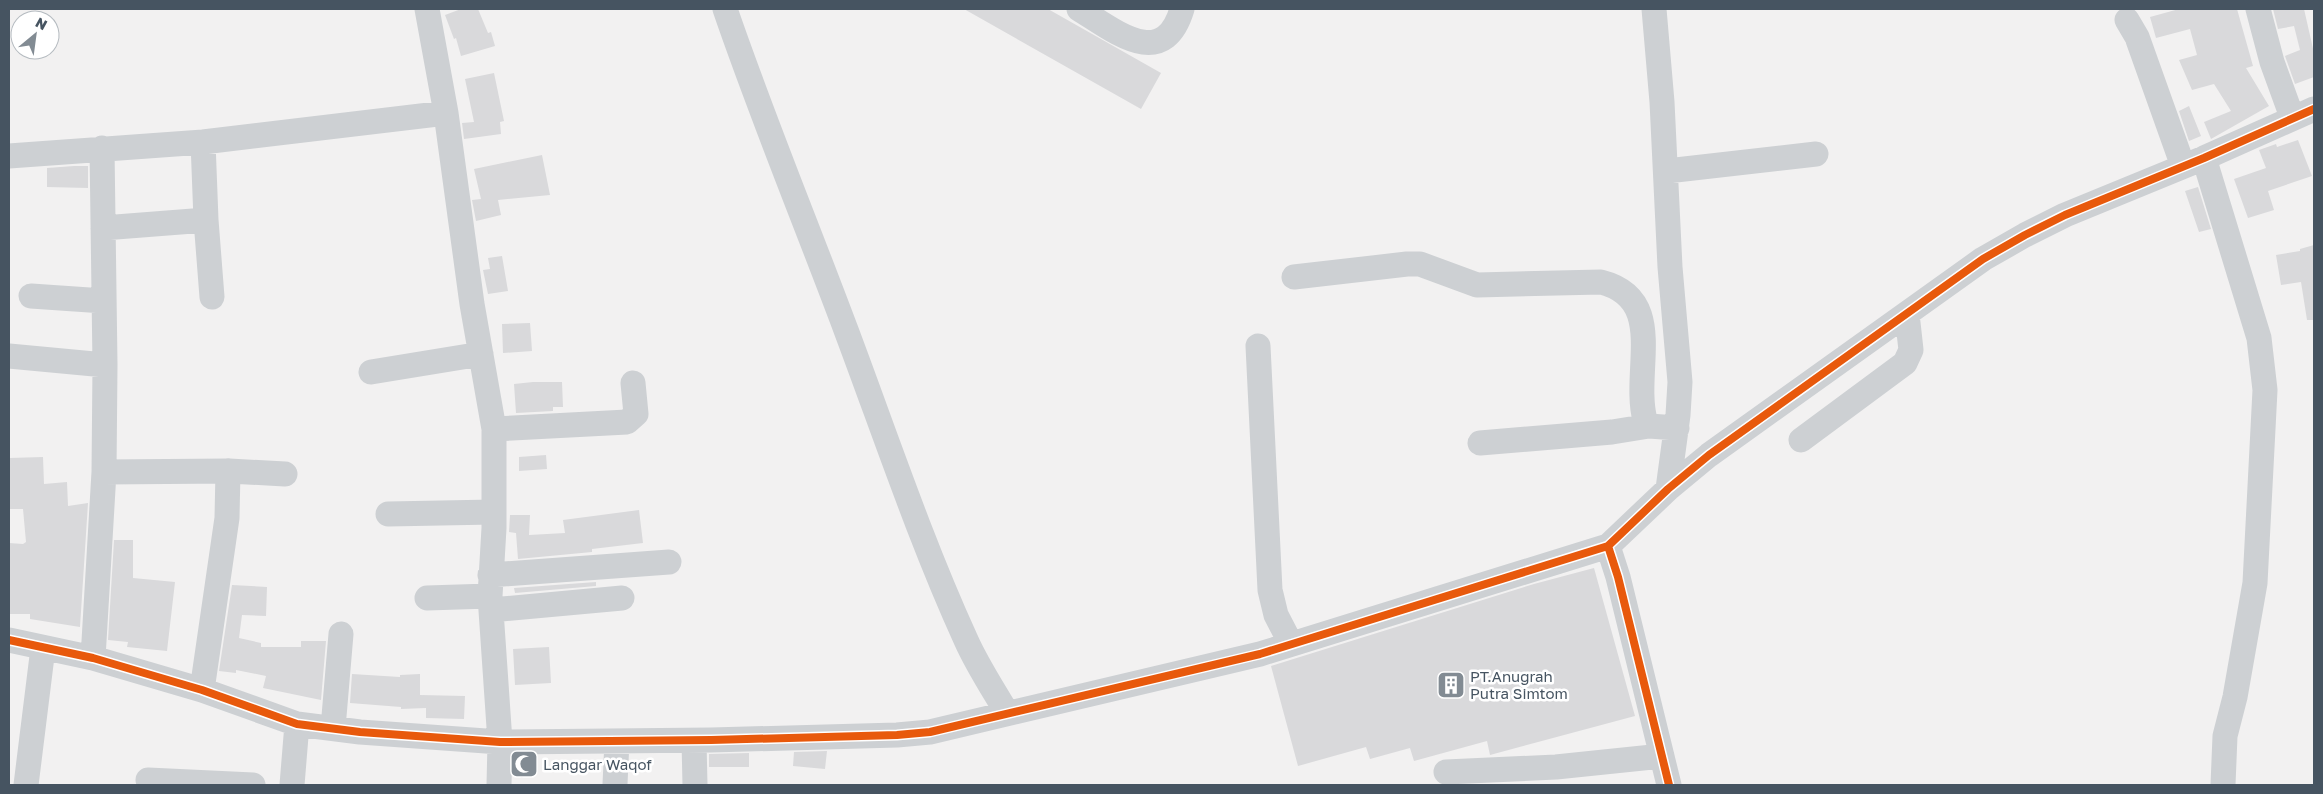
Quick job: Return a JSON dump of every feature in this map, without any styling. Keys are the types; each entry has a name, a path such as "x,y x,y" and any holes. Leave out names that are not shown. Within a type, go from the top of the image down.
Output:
{"street":[{"path":"426,9 446,113 472,304 494,430 491,594 500,742 499,785"},
{"path":"725,9 755,99 789,180 847,332 902,488 966,642 1007,713"},
{"path":"1079,9 1137,42 1150,44 1164,39 1172,32 1182,9"},
{"path":"1654,9 1667,171 1670,267 1680,382 1677,428 1668,489"},
{"path":"9,640 93,658 202,690 297,724 500,742 897,735 954,728 1007,713 1204,669 1608,546 1668,489 1710,455 1983,259 2065,215 2193,162 2303,113 2272,62 2258,9"},
{"path":"2127,20 2137,37 2193,162 2259,338 2265,390 2255,582 2225,736 2223,785"},
{"path":"9,156 203,142 446,113"},
{"path":"203,142 206,220 212,297"},
{"path":"93,658 104,472 106,365 102,148"},
{"path":"1667,171 1816,154"},
{"path":"103,228 206,220"},
{"path":"1294,277 1420,264 1477,285 1601,282 1613,285 1631,297 1641,315 1643,413 1649,426"},
{"path":"31,296 104,301"},
{"path":"1801,440 1905,363 1911,350 1906,314"},
{"path":"1258,346 1270,590 1276,615 1290,644"},
{"path":"371,372 481,354"},
{"path":"9,356 106,365"},
{"path":"494,430 627,422 636,414 633,383"},
{"path":"1480,443 1612,432 1649,426 1677,428"},
{"path":"104,472 228,471 284,474"},
{"path":"202,690 227,518 228,471"},
{"path":"388,514 494,512"},
{"path":"1608,546 1618,578 1669,785"},
{"path":"491,594 669,562"},
{"path":"427,598 491,594 622,598"},
{"path":"333,728 341,634"},
{"path":"26,785 44,648"},
{"path":"292,785 297,724"},
{"path":"694,740 695,785"},
{"path":"615,784 617,741"},
{"path":"1446,772 1556,767 1662,756"},
{"path":"148,780 253,785"}],"building":[{"path":"461,9 478,9 488,33 491,32 495,46 461,56 456,38 454,39 445,15"},
{"path":"964,9 1048,9 1161,73 1141,109"},
{"path":"2179,9 2237,9 2253,66 2246,68 2269,106 2211,139 2204,122 2231,111 2214,84 2192,90 2179,60 2197,55 2190,29 2156,38 2150,17"},
{"path":"2273,9 2304,9 2314,53 2314,77 2295,84 2285,56 2300,50 2294,26 2278,29"},
{"path":"494,73 504,121 500,122 501,134 464,139 462,123 474,122 465,79"},
{"path":"2189,106 2201,136 2189,141 2179,111"},
{"path":"2298,140 2312,176 2268,191 2274,210 2248,218 2234,179 2266,168 2259,150 2276,144 2277,147"},
{"path":"542,155 550,195 498,200 501,215 476,221 472,200 481,199 474,169"},
{"path":"88,166 88,188 47,187 47,168"},
{"path":"2198,187 2211,229 2199,232 2185,191"},
{"path":"2314,245 2314,320 2307,320 2301,282 2281,285 2276,255 2300,251 2300,249"},
{"path":"502,256 508,291 488,294 483,270 490,269 488,258"},
{"path":"530,323 532,351 503,353 502,324"},
{"path":"562,382 563,407 553,407 553,411 516,413 514,384"},
{"path":"546,455 547,469 519,471 519,457"},
{"path":"43,457 44,484 67,482 68,506 88,503 80,627 30,619 30,614 9,614 9,543 23,544 26,542 23,509 9,509 9,458"},
{"path":"639,510 643,543 592,549 592,552 518,559 516,533 509,532 510,515 530,515 529,535 565,533 563,520"},
{"path":"114,540 133,540 133,578 175,582 167,651 127,647 128,642 108,640"},
{"name":"PT.Anugrah Putra Simtom","path":"1594,568 1635,716 1490,755 1487,741 1414,761 1410,748 1370,759 1366,747 1298,766 1271,666 1534,584"},
{"path":"596,582 596,586 515,593 514,588"},
{"path":"232,585 267,587 266,616 242,615 239,638 261,643 261,647 301,647 301,641 326,641 321,700 263,688 266,676 236,670 236,673 219,671"},
{"path":"549,647 551,683 515,685 513,649"},
{"path":"352,674 400,677 400,675 420,674 420,695 465,696 464,719 426,718 426,708 401,709 401,707 350,703"},
{"path":"827,751 825,769 793,766 794,752"},
{"path":"749,753 749,767 709,767 709,754"},
{"name":"Langgar Waqof","path":"514,756 530,756 537,772 521,778"}],"cycle path":[{"path":"1608,546 1668,489 1709,455 1983,259 2065,215 2204,158 2314,109"},
{"path":"9,640 93,658 202,690 297,724 360,732 500,742 711,740 897,735 930,732 1260,654 1608,546 1618,577 1669,785"}],"place":[{"name":"PT.Anugrah Putra Simtom","path":"1451,685"},
{"name":"Langgar Waqof","path":"524,764"}]}
